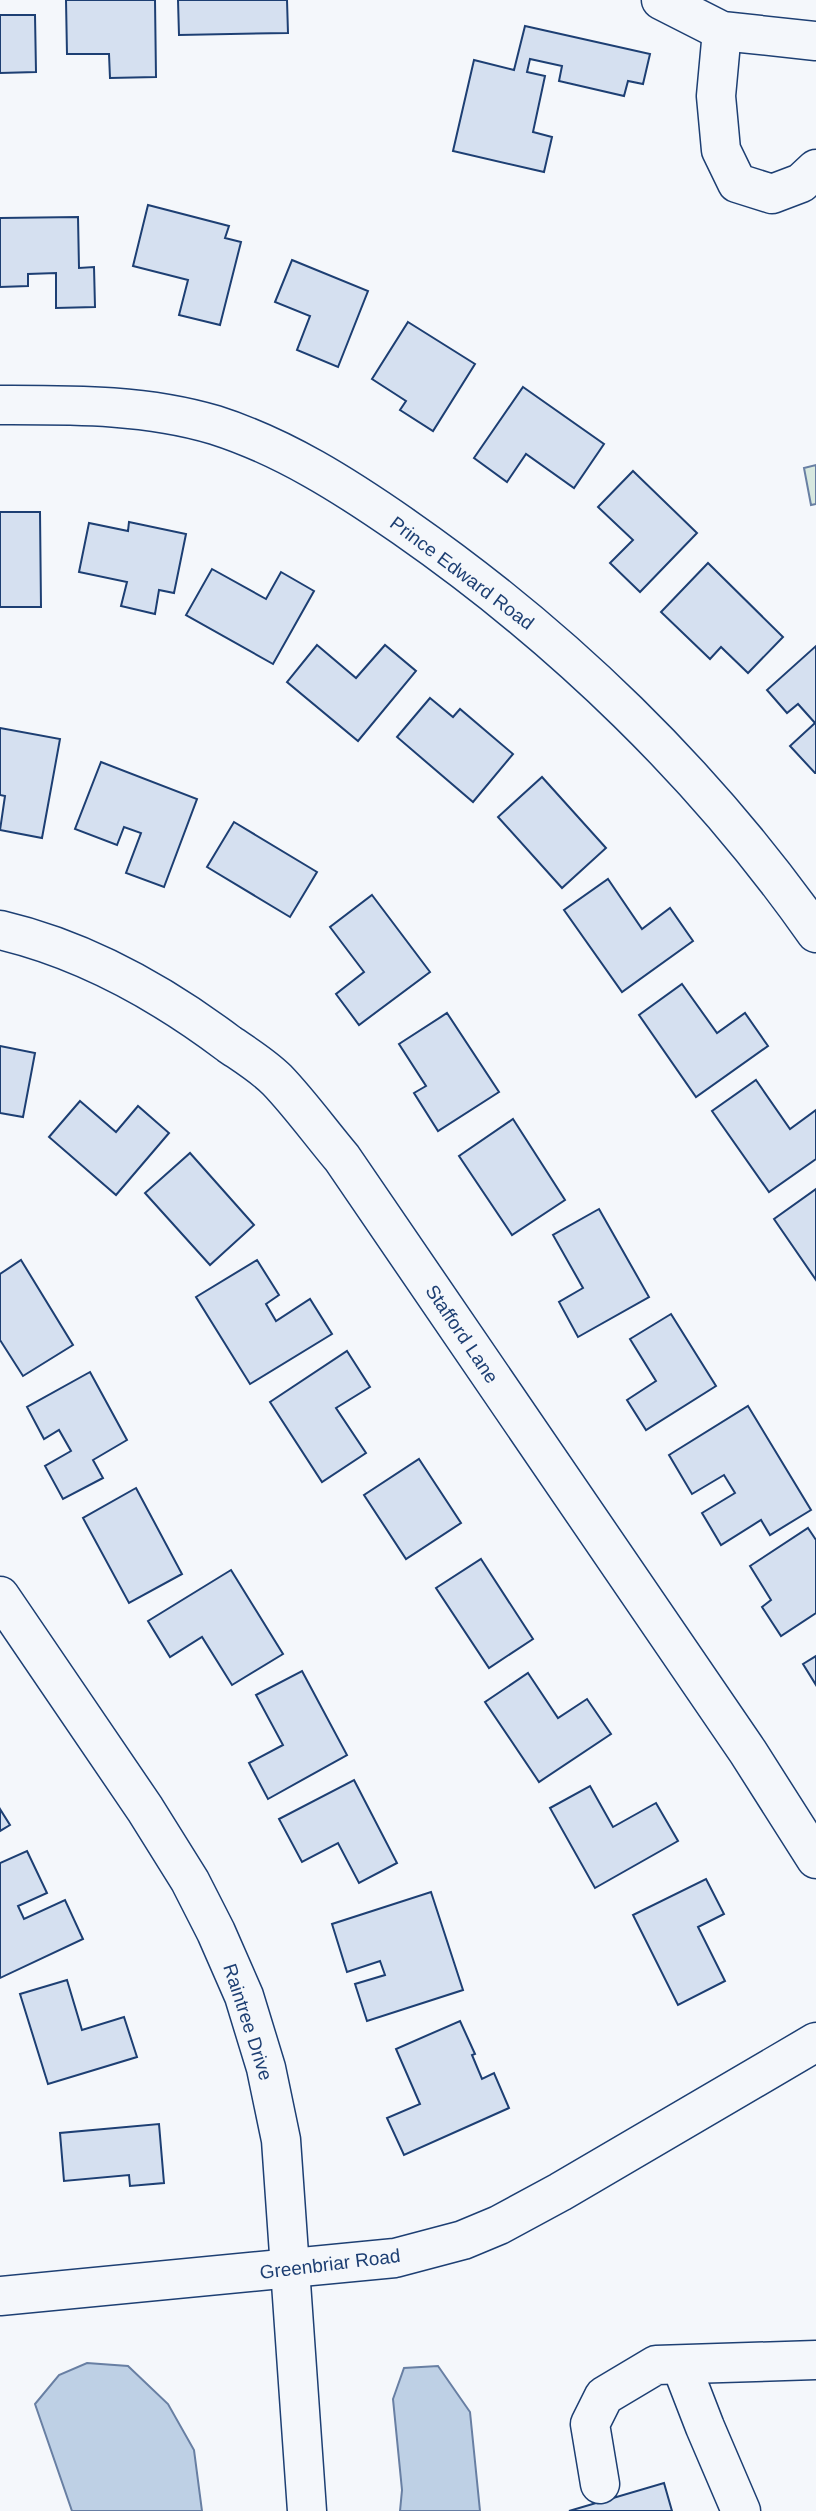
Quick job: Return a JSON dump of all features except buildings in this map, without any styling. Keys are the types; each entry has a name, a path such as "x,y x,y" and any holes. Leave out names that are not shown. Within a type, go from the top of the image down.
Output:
{"street":[{"path":"661,0 722,31 816,41"},
{"path":"722,31 716,96 721,150 737,183 772,194 801,183 816,169"},
{"name":"Prince Edward Road","path":"0,405 93,405 162,413 201,422 278,450 348,489 442,554 577,662 725,817 816,933"},
{"name":"Stafford Lane","path":"0,930 24,935 86,958 129,978 189,1013 275,1078 342,1158 748,1752 816,1859"},
{"name":"Raintree Drive","path":"0,1596 145,1809 190,1881 244,1996 266,2068 281,2140 307,2511"},
{"name":"Greenbriar Road","path":"0,2296 395,2258 463,2240 499,2225 560,2192 816,2042"},
{"path":"600,2484 590,2424 604,2396 656,2365 816,2360"},
{"path":"681,2365 705,2427 743,2509"}],"shaded area":[{"path":"816,465 816,504 811,505 804,468"}],"water":[{"path":"87,2363 128,2366 168,2404 194,2450 202,2511 72,2511 35,2404 59,2375"},
{"path":"438,2366 470,2412 480,2511 400,2511 402,2490 393,2399 404,2368"}]}
